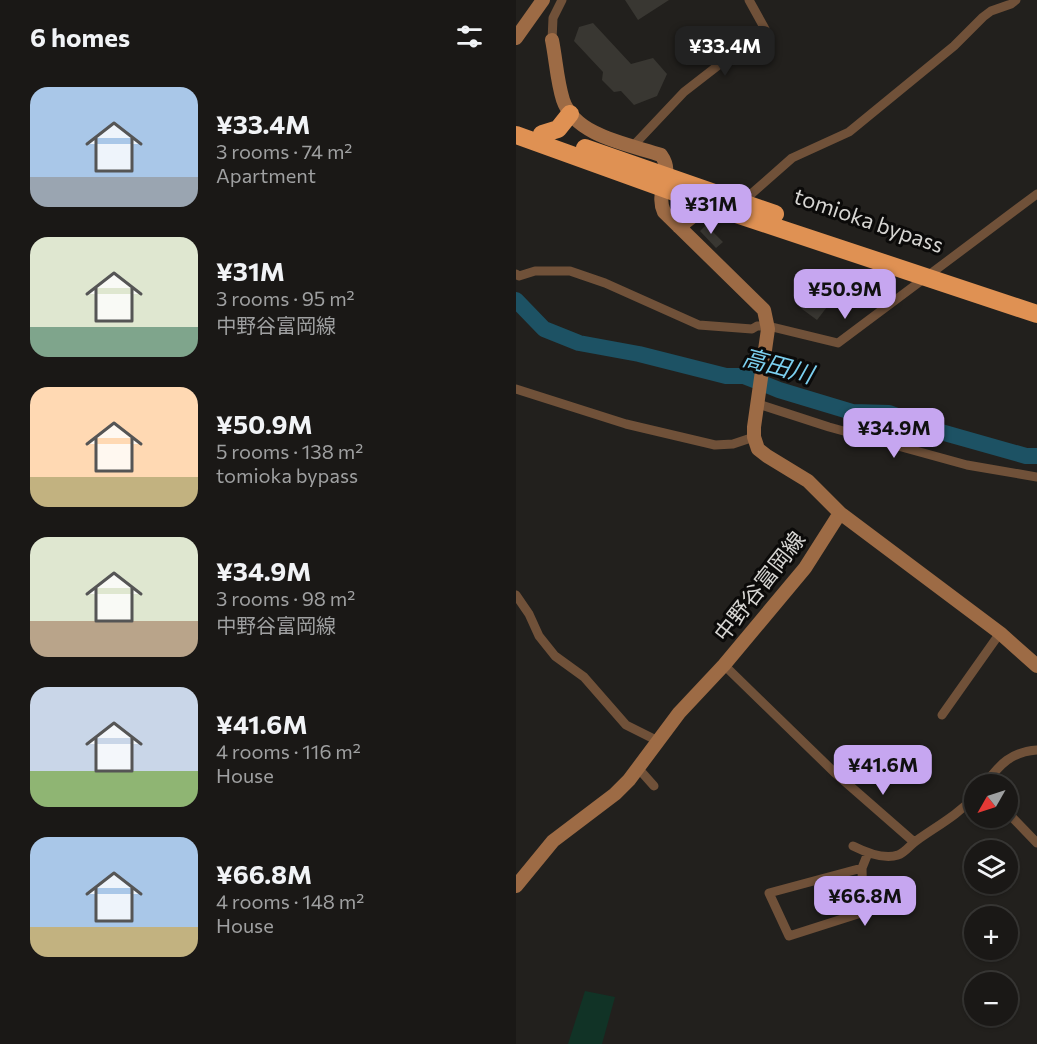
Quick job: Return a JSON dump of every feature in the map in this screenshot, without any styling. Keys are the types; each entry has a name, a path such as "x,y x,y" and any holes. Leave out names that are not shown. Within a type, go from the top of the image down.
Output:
{"highway":[{"path":"542,134 558,129 570,114"},
{"name":"tomioka bypass","path":"516,123 665,182 709,204 933,273 1037,302"},
{"name":"tomioka bypass","path":"516,135 665,182 742,202 1037,314"}],"main road":[{"path":"516,38 543,0"},
{"path":"552,40 560,85 570,114 585,129 660,155 667,163 662,206 679,227 764,310 768,328 754,437 758,449 808,482 840,513 1000,633 1037,666"},
{"path":"679,227 709,204"},
{"name":"中野谷富岡線","path":"516,886 553,841 615,794 638,768 679,713 724,665 805,568 840,513"}],"street":[{"path":"552,40 553,18 562,0"},
{"path":"633,146 684,92 765,29 749,0"},
{"path":"742,202 792,158 849,132 954,46 983,17 1016,0"},
{"path":"516,274 519,276 535,271 570,271 605,283 699,325 752,328 757,326 838,343 1037,194"},
{"path":"516,389 626,424 715,445 733,444 754,437"},
{"path":"759,402 829,428 967,465 1037,477"},
{"path":"516,595 529,614 539,636 555,656 584,677 626,725 658,741"},
{"path":"942,715 1000,633"},
{"path":"724,665 834,772 915,842"},
{"path":"993,774 999,766 1020,751 1037,750"},
{"path":"638,768 654,786"},
{"path":"853,846 868,853 900,855 964,809"},
{"path":"1018,823 1037,843"},
{"path":"862,868 770,893 789,936 861,914 863,910 862,868 868,853"}],"green space":[{"path":"585,991 615,997 602,1044 568,1044"}],"building":[{"path":"625,0 669,0 638,20"},
{"path":"593,23 631,64 653,58 667,74 657,96 634,105 621,91 614,92 602,80 603,72 574,41 579,27"},
{"path":"709,222 715,228 712,231 723,242 716,248 700,231"},
{"path":"855,279 866,292 858,299 854,294 851,297 844,290"},
{"path":"822,282 837,294 817,320 802,309"}],"waterway":[{"name":"高田川","path":"516,300 544,329 579,343 639,354 726,376 744,376 779,390 852,412 889,413 941,432 1026,456 1037,456"}]}
